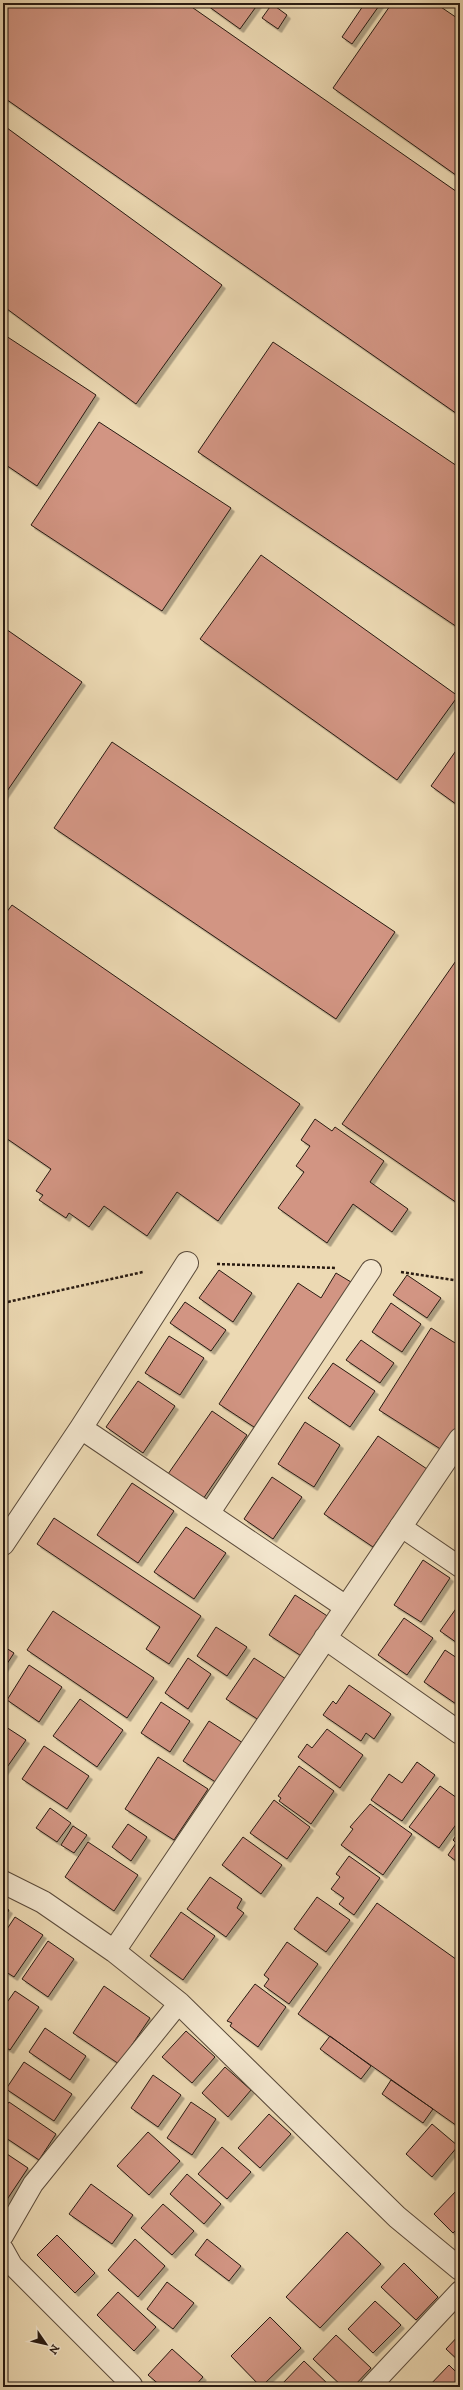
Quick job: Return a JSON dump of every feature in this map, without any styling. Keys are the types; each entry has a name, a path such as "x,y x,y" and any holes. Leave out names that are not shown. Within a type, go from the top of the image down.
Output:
{"street":[{"path":"3,1544 81,1428 187,1263"},
{"path":"81,1428 346,1607"},
{"path":"114,1951 460,1439"},
{"path":"325,1638 460,1733"},
{"path":"3,1882 43,1902 114,1951 179,2003 397,2217 460,2269"}],"lane":[{"path":"209,1514 370,1270"},
{"path":"400,1526 460,1566"},
{"path":"3,2236 34,2184 179,2003"},
{"path":"3,2249 12,2265 132,2384"},
{"path":"370,2387 460,2291"}],"path":[{"path":"3,1303 187,1263 370,1270 460,1281"}],"building":[{"path":"3,3 186,3 460,194 460,416 3,97"},
{"path":"210,3 258,4 240,29 208,6"},
{"path":"365,3 381,3 352,44 342,37"},
{"path":"392,3 435,3 460,20 460,178 333,88"},
{"path":"272,4 287,15 278,29 262,18"},
{"path":"3,125 222,285 136,404 3,306"},
{"path":"3,334 96,395 37,486 3,463"},
{"path":"273,342 460,468 460,629 198,452"},
{"path":"99,422 231,508 162,611 31,525"},
{"path":"261,555 458,696 397,780 200,639"},
{"path":"3,627 82,682 3,797"},
{"path":"112,742 395,932 336,1019 54,828"},
{"path":"460,745 460,807 431,786"},
{"path":"12,905 300,1104 218,1221 177,1192 147,1236 104,1206 89,1227 69,1213 66,1218 39,1200 43,1195 36,1191 51,1169 3,1136 3,917"},
{"path":"460,955 460,1205 342,1124"},
{"path":"315,1119 332,1131 335,1127 384,1161 370,1182 408,1209 392,1232 353,1204 327,1243 278,1208 304,1172 296,1166 310,1146 301,1140"},
{"path":"219,1270 252,1293 233,1322 199,1298"},
{"path":"336,1273 351,1282 257,1429 219,1404 298,1283 321,1298"},
{"path":"407,1275 441,1298 427,1318 393,1295"},
{"path":"185,1302 226,1330 211,1351 170,1323"},
{"path":"391,1303 421,1324 402,1352 372,1332"},
{"path":"431,1328 460,1346 460,1422 442,1450 379,1410"},
{"path":"169,1336 204,1358 180,1395 145,1373"},
{"path":"361,1340 394,1363 380,1383 346,1360"},
{"path":"333,1363 375,1391 350,1427 308,1398"},
{"path":"138,1381 175,1406 143,1453 106,1427"},
{"path":"212,1411 247,1435 203,1499 168,1474"},
{"path":"305,1422 340,1445 314,1487 278,1464"},
{"path":"378,1436 427,1469 373,1547 324,1514"},
{"path":"272,1477 302,1497 273,1539 244,1519"},
{"path":"132,1483 174,1511 138,1563 97,1535"},
{"path":"54,1518 201,1616 169,1664 146,1649 160,1627 37,1544"},
{"path":"186,1527 226,1553 194,1599 154,1572"},
{"path":"423,1560 450,1578 421,1622 394,1605"},
{"path":"295,1595 335,1621 309,1661 269,1635"},
{"path":"460,1603 460,1645 440,1631"},
{"path":"53,1611 154,1678 127,1718 27,1650"},
{"path":"404,1618 433,1638 407,1675 378,1655"},
{"path":"216,1627 247,1647 227,1676 197,1656"},
{"path":"3,1646 14,1653 3,1670"},
{"path":"445,1650 460,1660 459,1706 424,1682"},
{"path":"188,1658 211,1674 188,1709 165,1693"},
{"path":"254,1658 289,1681 262,1722 226,1699"},
{"path":"29,1665 62,1687 39,1722 7,1700"},
{"path":"349,1685 391,1714 374,1739 366,1733 361,1741 323,1715 333,1701 336,1704"},
{"path":"80,1699 123,1730 97,1767 53,1736"},
{"path":"161,1702 190,1721 170,1752 141,1733"},
{"path":"209,1721 243,1743 217,1783 183,1761"},
{"path":"3,1725 26,1740 3,1773"},
{"path":"327,1729 363,1755 340,1788 298,1757 307,1744 312,1748"},
{"path":"44,1746 89,1776 67,1809 22,1779"},
{"path":"158,1757 208,1789 174,1840 125,1809"},
{"path":"417,1762 435,1775 402,1821 371,1800 389,1774 402,1783"},
{"path":"299,1766 334,1791 311,1824 279,1801 281,1798 278,1796"},
{"path":"440,1786 460,1800 460,1819 439,1848 409,1827"},
{"path":"274,1800 310,1827 287,1859 250,1833"},
{"path":"370,1804 412,1834 383,1875 341,1845 353,1829 350,1827"},
{"path":"50,1808 71,1823 57,1842 36,1828"},
{"path":"128,1824 147,1837 131,1861 112,1847"},
{"path":"73,1826 87,1835 74,1853 61,1845"},
{"path":"460,1830 460,1864 448,1855 456,1843 453,1840"},
{"path":"243,1837 282,1865 261,1894 222,1865"},
{"path":"88,1842 138,1875 114,1911 65,1877"},
{"path":"349,1856 380,1878 354,1915 339,1904 344,1898 331,1889 340,1877 336,1874"},
{"path":"210,1877 242,1899 237,1908 244,1913 226,1937 187,1909"},
{"path":"317,1897 350,1920 326,1952 294,1929"},
{"path":"377,1903 460,1962 460,2128 298,2014"},
{"path":"3,1906 9,1910 3,1920"},
{"path":"181,1912 215,1936 183,1980 150,1956"},
{"path":"15,1917 43,1935 14,1977 3,1970 3,1935"},
{"path":"48,1941 74,1959 48,1997 22,1979"},
{"path":"287,1942 318,1964 289,2004 264,1986 269,1979 264,1975"},
{"path":"255,1984 286,2007 258,2047 230,2026 232,2023 227,2021"},
{"path":"104,1986 150,2018 119,2064 73,2033"},
{"path":"15,1991 39,2007 10,2050 3,2046 3,2008"},
{"path":"45,2028 86,2056 70,2080 29,2052"},
{"path":"186,2031 215,2057 192,2083 162,2057"},
{"path":"330,2036 371,2066 361,2079 320,2049"},
{"path":"24,2062 72,2094 54,2121 6,2089"},
{"path":"225,2067 251,2090 228,2117 202,2093"},
{"path":"153,2075 181,2095 158,2127 131,2108"},
{"path":"391,2080 433,2109 423,2123 382,2094"},
{"path":"9,2102 56,2134 39,2160 3,2136 3,2110"},
{"path":"191,2102 216,2119 192,2155 167,2138"},
{"path":"269,2114 291,2134 260,2168 238,2148"},
{"path":"432,2124 458,2146 432,2177 406,2154"},
{"path":"148,2132 180,2161 149,2195 117,2166"},
{"path":"222,2147 251,2172 227,2199 198,2174"},
{"path":"4,2152 28,2168 6,2201 3,2199"},
{"path":"187,2174 221,2204 204,2224 170,2194"},
{"path":"91,2184 133,2215 112,2244 69,2214"},
{"path":"457,2190 460,2192 460,2226 453,2233 434,2214"},
{"path":"163,2204 194,2231 172,2255 141,2228"},
{"path":"347,2232 381,2264 320,2328 286,2297"},
{"path":"57,2235 95,2273 75,2293 37,2255"},
{"path":"135,2239 165,2266 138,2297 108,2270"},
{"path":"207,2239 241,2266 229,2281 195,2255"},
{"path":"404,2263 438,2297 416,2320 381,2287"},
{"path":"167,2282 194,2303 173,2329 147,2309"},
{"path":"118,2292 156,2327 134,2351 97,2315"},
{"path":"375,2301 401,2325 373,2353 348,2329"},
{"path":"270,2317 301,2348 261,2387 231,2356"},
{"path":"460,2334 460,2362 446,2349"},
{"path":"336,2335 371,2368 353,2387 343,2387 313,2359"},
{"path":"172,2349 203,2377 194,2387 162,2387 148,2375"},
{"path":"304,2361 331,2387 285,2387 282,2384"},
{"path":"449,2365 460,2376 460,2387 428,2387"}]}
